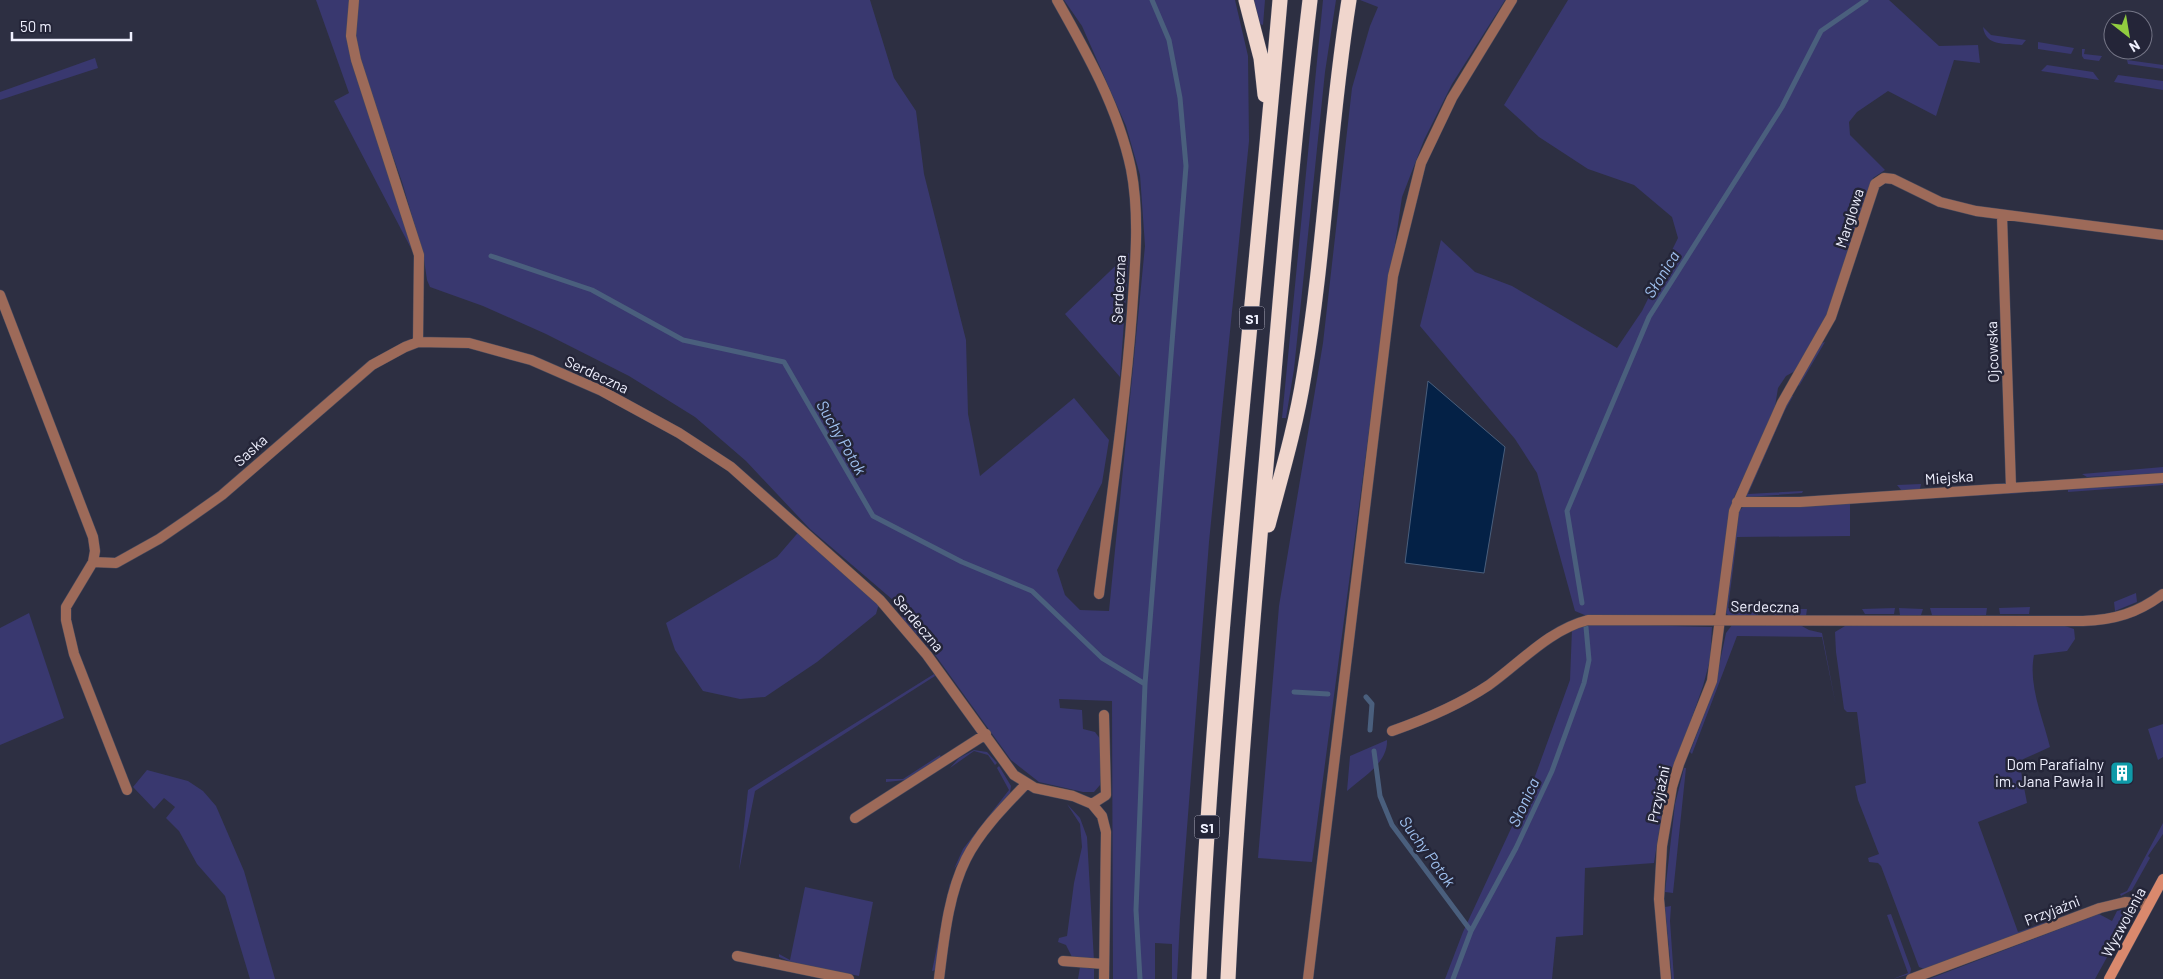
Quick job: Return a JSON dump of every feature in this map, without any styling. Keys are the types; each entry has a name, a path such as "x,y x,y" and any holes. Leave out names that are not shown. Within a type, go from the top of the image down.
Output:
{"highway":[{"path":"1246,0 1261,58 1269,121"},
{"name":"S1","path":"1199,979 1205,860 1219,675 1280,0"},
{"name":"S1","path":"1228,979 1233,862 1283,272 1310,0"},
{"path":"1258,566 1293,431 1304,375 1318,276 1338,67 1349,0"}],"street":[{"path":"354,0 351,36 356,60 419,255 418,342"},
{"name":"Serdeczna","path":"1057,0 1096,70 1116,119 1131,170 1136,222 1127,380 1100,594"},
{"path":"1308,979 1393,276 1421,163 1452,98 1512,0"},
{"name":"Marglowa","path":"1737,502 1782,403 1831,318 1876,184 1884,178 1893,179 1940,202 2002,216 2163,235"},
{"name":"Ojcowska","path":"2002,216 2011,487"},
{"path":"0,295 86,516 95,551 94,562 66,607 66,620 74,654 127,790"},
{"name":"Saska","path":"94,562 116,563 159,539 222,495 372,365 405,346 418,342"},
{"name":"Serdeczna","path":"418,342 469,343 531,360 602,391 679,433 731,467 880,600 927,655 1014,775 1026,784 1054,794 1073,796 1092,804"},
{"name":"Miejska","path":"1737,502 1800,502 2163,478"},
{"name":"Przyjaźni","path":"1666,979 1659,900 1662,846 1672,788 1679,764 1712,681 1719,620 1737,502"},
{"name":"Serdeczna","path":"1392,731 1441,712 1473,695 1554,635 1575,623 1606,619 2099,620 2138,611 2163,594"},
{"path":"1104,715 1106,795 1092,804 1102,816 1106,832 1104,979"},
{"path":"855,818 986,734"},
{"path":"939,979 946,927 958,877 966,859 997,815 1026,784"},
{"name":"Wyzwolenia","path":"2109,979 2163,879"},
{"name":"Przyjaźni","path":"1911,979 2100,908 2125,902 2149,904"},
{"path":"737,956 849,979"},
{"path":"1063,961 1104,964"}],"shaded area":[{"path":"316,0 352,0 348,36 414,254 334,101 349,93"},
{"path":"358,0 870,0 894,78 916,111 924,174 966,340 968,414 980,476 1074,398 1109,440 1102,483 1057,570 1065,595 1080,610 1109,611 1145,246 1140,175 1126,126 1082,26 1064,0 1235,0 1248,56 1249,141 1209,542 1177,979 1172,979 1172,944 1155,943 1155,979 1113,979 1112,701 1059,699 1060,708 1082,710 1083,729 1095,732 1101,740 1100,785 1094,792 1083,792 1039,782 1011,760 933,652 901,617 907,612 810,529 746,461 695,417 629,376 546,334 483,306 430,287 427,280 423,253 402,182 359,59 355,35"},
{"path":"1252,0 1265,0 1263,25 1260,24"},
{"path":"1323,0 1336,0 1325,72 1294,369 1286,418 1282,418"},
{"path":"1360,0 1505,0 1452,84 1424,140 1402,197 1381,340 1312,862 1258,858 1279,606 1323,343 1352,88 1370,26 1378,7"},
{"path":"1568,0 1889,0 1939,46 1978,45 1980,63 1954,60 1936,116 1888,91 1857,112 1849,122 1850,135 1885,170 1873,178 1837,296 1797,370 1786,376 1778,388 1774,413 1735,495 1730,512 1716,612 1711,616 1587,616 1575,611 1537,473 1515,439 1420,326 1441,240 1475,272 1512,286 1617,348 1642,311 1678,238 1672,217 1634,185 1588,169 1539,137 1504,105"},
{"path":"1983,27 1991,35 2026,40 2022,45 1997,43 1988,38"},
{"path":"2038,42 2074,48 2071,54 2038,49"},
{"path":"2082,49 2085,49 2084,54 2102,56 2099,61 2084,59"},
{"path":"95,58 98,68 0,100 0,92"},
{"path":"2127,60 2163,65 2163,69 2128,64"},
{"path":"2047,65 2093,72 2099,80 2041,71"},
{"path":"2118,75 2163,81 2163,90 2114,82"},
{"path":"1129,253 1120,377 1065,314"},
{"path":"1825,342 1799,386 1797,383 1822,343"},
{"path":"1789,396 1793,396 1784,412 1748,494 1803,491 1802,493 1748,497 1746,495"},
{"path":"2163,467 2163,473 2087,477 2082,474"},
{"path":"2163,481 2163,485 2068,492 2068,488"},
{"path":"1921,484 1920,489 1902,491 1897,485"},
{"path":"2020,491 2022,493 1850,503 1850,536 1737,537 1728,608 1758,609 1758,616 1728,615 1726,613 1739,511 1743,507"},
{"path":"802,528 880,600 876,614 817,662 765,697 740,699 703,691 675,650 666,623 777,557"},
{"path":"2136,593 2137,602 2115,611 2114,602"},
{"path":"2030,607 2029,614 2000,614 1999,608"},
{"path":"1895,608 1894,614 1865,614 1862,609"},
{"path":"1899,608 1923,609 1921,615 1900,615"},
{"path":"1930,608 1987,608 1986,615 1932,615"},
{"path":"1773,609 1807,609 1806,616 1774,616"},
{"path":"29,613 64,718 0,745 0,628"},
{"path":"1595,624 1712,627 1710,660 1703,686 1665,794 1654,863 1585,868 1583,935 1556,937 1552,979 1445,979 1463,932 1534,779 1570,680 1572,629"},
{"path":"1732,625 1800,625 1809,630 1822,633 1836,706 1822,637 1737,636 1692,754 1690,752 1714,689 1726,633"},
{"path":"1845,626 2065,626 2074,629 2075,639 2067,651 2034,655 2033,678 2035,690 2050,747 2019,761 2027,803 1978,822 2018,932 2075,912 1924,969 1919,967 1881,866 1878,863 1869,862 1868,858 1879,854 1858,800 1855,786 1866,783 1857,712 1847,712 1844,709 1836,652 1835,632"},
{"path":"934,674 935,676 755,791 739,871 748,790"},
{"path":"2163,724 2163,757 2158,760 2148,729"},
{"path":"1387,740 1386,748 1379,763 1347,791 1350,756"},
{"path":"974,750 987,752 997,763 995,765 988,755 974,751 950,768 959,758"},
{"path":"940,755 941,758 906,780 886,782 886,779 903,779"},
{"path":"999,766 1011,786 1010,793 954,869 963,849 1009,790 997,768"},
{"path":"1684,768 1686,768 1673,893 1665,892 1675,804"},
{"path":"147,770 188,781 203,791 216,806 244,871 275,979 250,979 225,896 197,864 179,831 166,818 175,807 164,798 154,809 133,787"},
{"path":"1067,804 1080,818 1087,837 1094,961 1073,959 1066,945 1058,942 1059,938 1067,936 1074,883 1082,847 1080,824"},
{"path":"2163,823 2163,834 2148,856 2150,858 2132,890 2121,896 2120,894 2127,891"},
{"path":"950,883 952,887 936,970 932,971"},
{"path":"805,887 873,902 859,976 791,962 779,957 779,954 790,960"},
{"path":"1671,906 1670,921 1674,979 1672,979 1665,907"},
{"path":"2125,909 2128,919 2095,979 1929,979 2099,914 2112,921 2117,911"},
{"path":"1891,914 1911,969 1910,974 1893,979 1908,973 1887,915"},
{"path":"1080,967 1094,969 1094,979 1078,979"}],"water":[{"path":"1428,381 1505,447 1484,573 1405,563"}],"waterway":[{"path":"1140,979 1136,910 1145,684 1186,166 1180,98 1169,40 1152,0"},
{"name":"Słonica","path":"1582,603 1567,511 1649,317 1782,107 1821,31 1866,0"},
{"name":"Suchy Potok","path":"491,256 592,290 683,340 784,362 873,516 962,562 1032,591 1102,658 1145,684"},
{"name":"Słonica","path":"1453,979 1471,931 1516,848 1552,771 1584,683 1589,660 1586,627"},
{"path":"1294,692 1328,694"},
{"path":"1366,697 1372,704 1370,730"},
{"name":"Suchy Potok","path":"1374,751 1380,796 1392,825 1471,931"}],"place":[{"name":"Dom Parafialny im. Jana Pawła II","path":"2122,773"}]}
